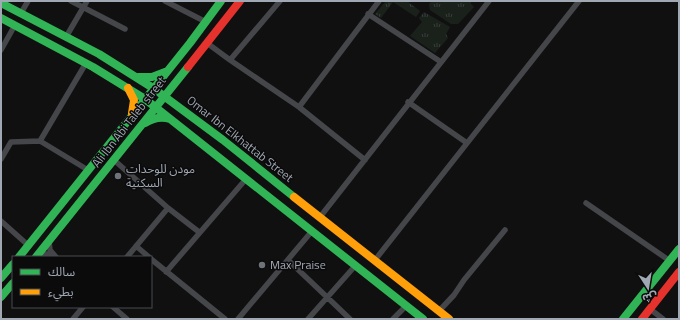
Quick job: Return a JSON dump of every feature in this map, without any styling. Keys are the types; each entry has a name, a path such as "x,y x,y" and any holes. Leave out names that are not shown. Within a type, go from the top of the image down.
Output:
{"street":[{"path":"21,13 28,1"},
{"path":"71,1 125,29"},
{"path":"66,37 87,1"},
{"path":"165,1 206,22"},
{"name":"Ali Ibn Abi Taleb street","path":"20,256 168,71 221,1"},
{"name":"Ali Ibn Abi Taleb street","path":"36,256 240,1"},
{"path":"230,60 280,1"},
{"path":"299,107 379,1"},
{"path":"320,217 408,102 489,1"},
{"path":"375,260 579,1"},
{"name":"Omar Ibn Elkhattab Street","path":"1,3 99,54 136,76 165,96 449,319"},
{"path":"368,14 441,62"},
{"path":"1,18 86,63 145,98 423,319"},
{"path":"1,50 15,25"},
{"path":"207,43 299,107 365,160"},
{"path":"40,141 86,63"},
{"path":"136,76 144,78 152,77 168,71"},
{"path":"178,79 174,89 174,95 176,101 182,109"},
{"path":"128,87 134,100 132,115"},
{"path":"408,102 467,143"},
{"path":"143,124 158,117 174,121"},
{"path":"1,159 11,142 40,141 88,170"},
{"path":"114,160 168,208 199,232"},
{"path":"166,272 246,179"},
{"path":"586,203 670,261"},
{"path":"127,256 168,208"},
{"path":"1,221 29,246"},
{"path":"439,311 454,295 464,280 505,230"},
{"path":"238,319 312,231"},
{"path":"49,241 50,250 53,256"},
{"path":"136,246 148,256"},
{"path":"623,319 679,249"},
{"path":"36,256 47,254 52,256"},
{"path":"152,260 225,319"},
{"path":"288,260 350,319"},
{"path":"1,278 12,265"},
{"path":"308,319 355,266"},
{"path":"642,319 679,272"},
{"path":"1,297 12,284"},
{"path":"393,319 406,306"},
{"path":"73,319 83,308"},
{"path":"114,308 127,319"},
{"path":"650,309 663,319"}],"green space":[{"path":"386,1 407,1 420,11 416,17 393,2 381,18 375,14"},
{"path":"432,1 471,1 471,4 474,7 458,24 451,24 430,10 429,4"},
{"path":"424,12 450,27 446,34 448,38 435,53 410,36 422,22 419,18"}],"traffic: fast":[{"path":"20,256 190,43 221,1"},
{"path":"1,3 99,54 153,88 223,140 294,197"},
{"path":"1,18 93,67 145,99 423,319"},
{"path":"37,256 188,67"},
{"path":"138,77 152,77 165,72"},
{"path":"145,123 157,118 170,119"},
{"path":"623,319 679,249"},
{"path":"1,278 12,265"},
{"path":"1,297 12,284"}],"traffic: slow":[{"path":"128,88 134,100 132,113"},
{"path":"294,197 449,319"}],"traffic: jam":[{"path":"188,67 240,1"},
{"path":"642,319 679,272"}],"place":[{"name":"مودن للوحدات السكنية","path":"118,176"},
{"name":"Max Praise","path":"262,265"}]}
